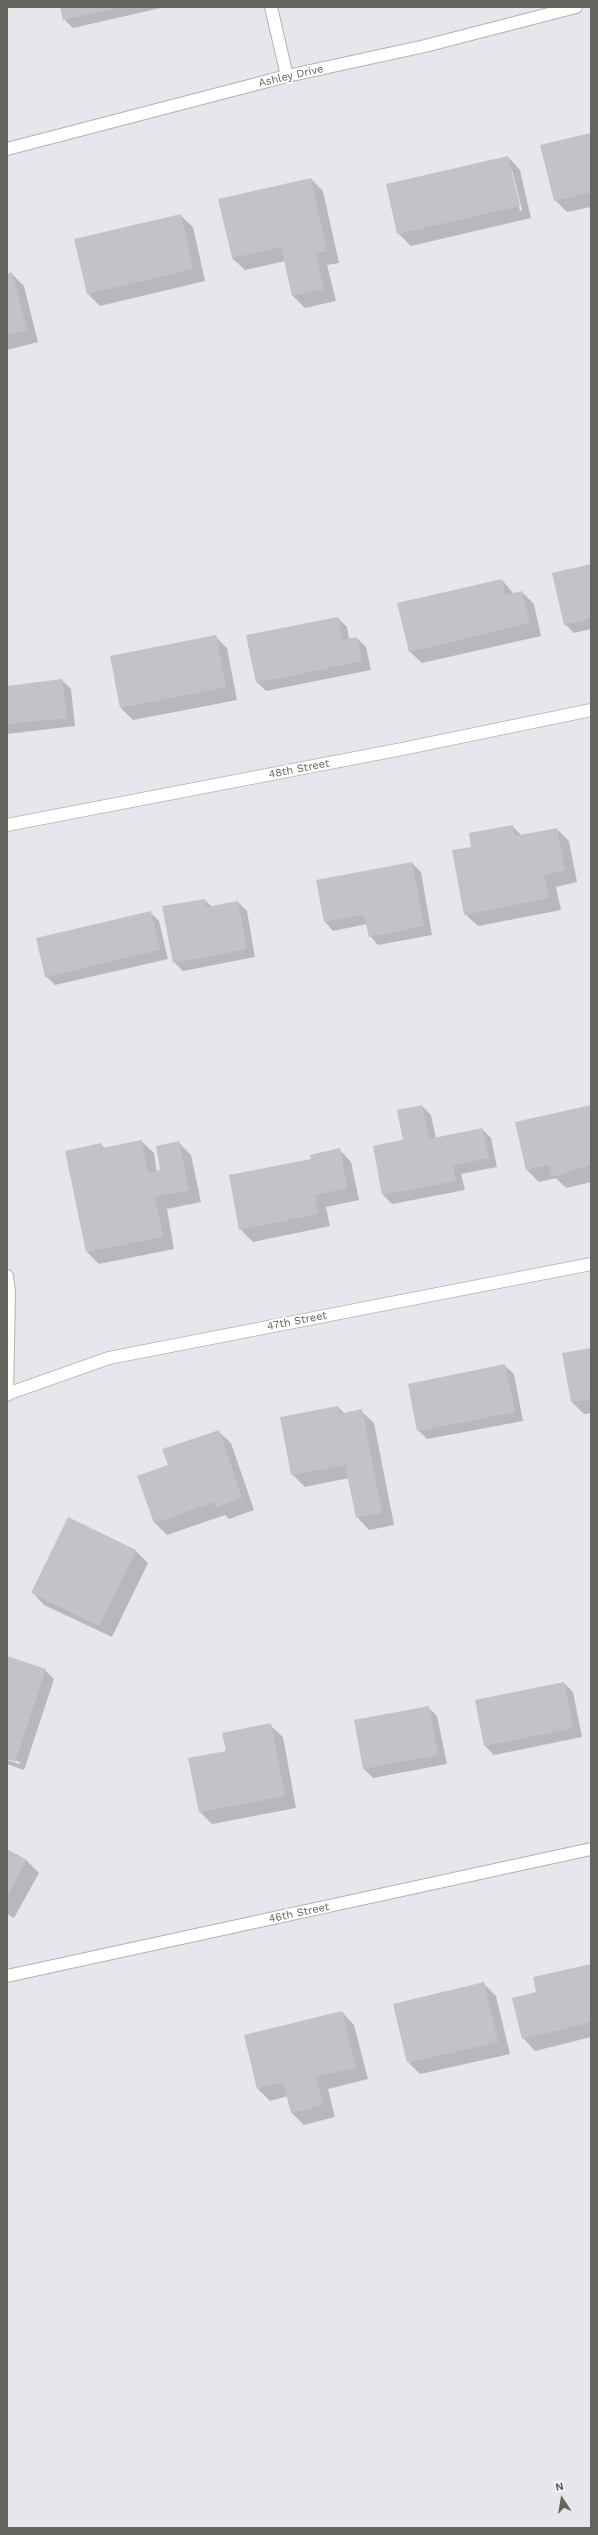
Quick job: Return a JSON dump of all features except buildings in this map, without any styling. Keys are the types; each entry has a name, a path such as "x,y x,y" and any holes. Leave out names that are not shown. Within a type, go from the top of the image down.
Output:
{"street":[{"path":"271,7 287,76"},
{"name":"Ashley Drive","path":"7,149 287,76 425,46 576,7"},
{"name":"48th Street","path":"7,825 402,749 591,710"},
{"name":"47th Street","path":"7,1395 109,1358 591,1264"},
{"path":"7,1276 9,1292 7,1395"},
{"name":"46th Street","path":"7,1976 591,1849"}]}
